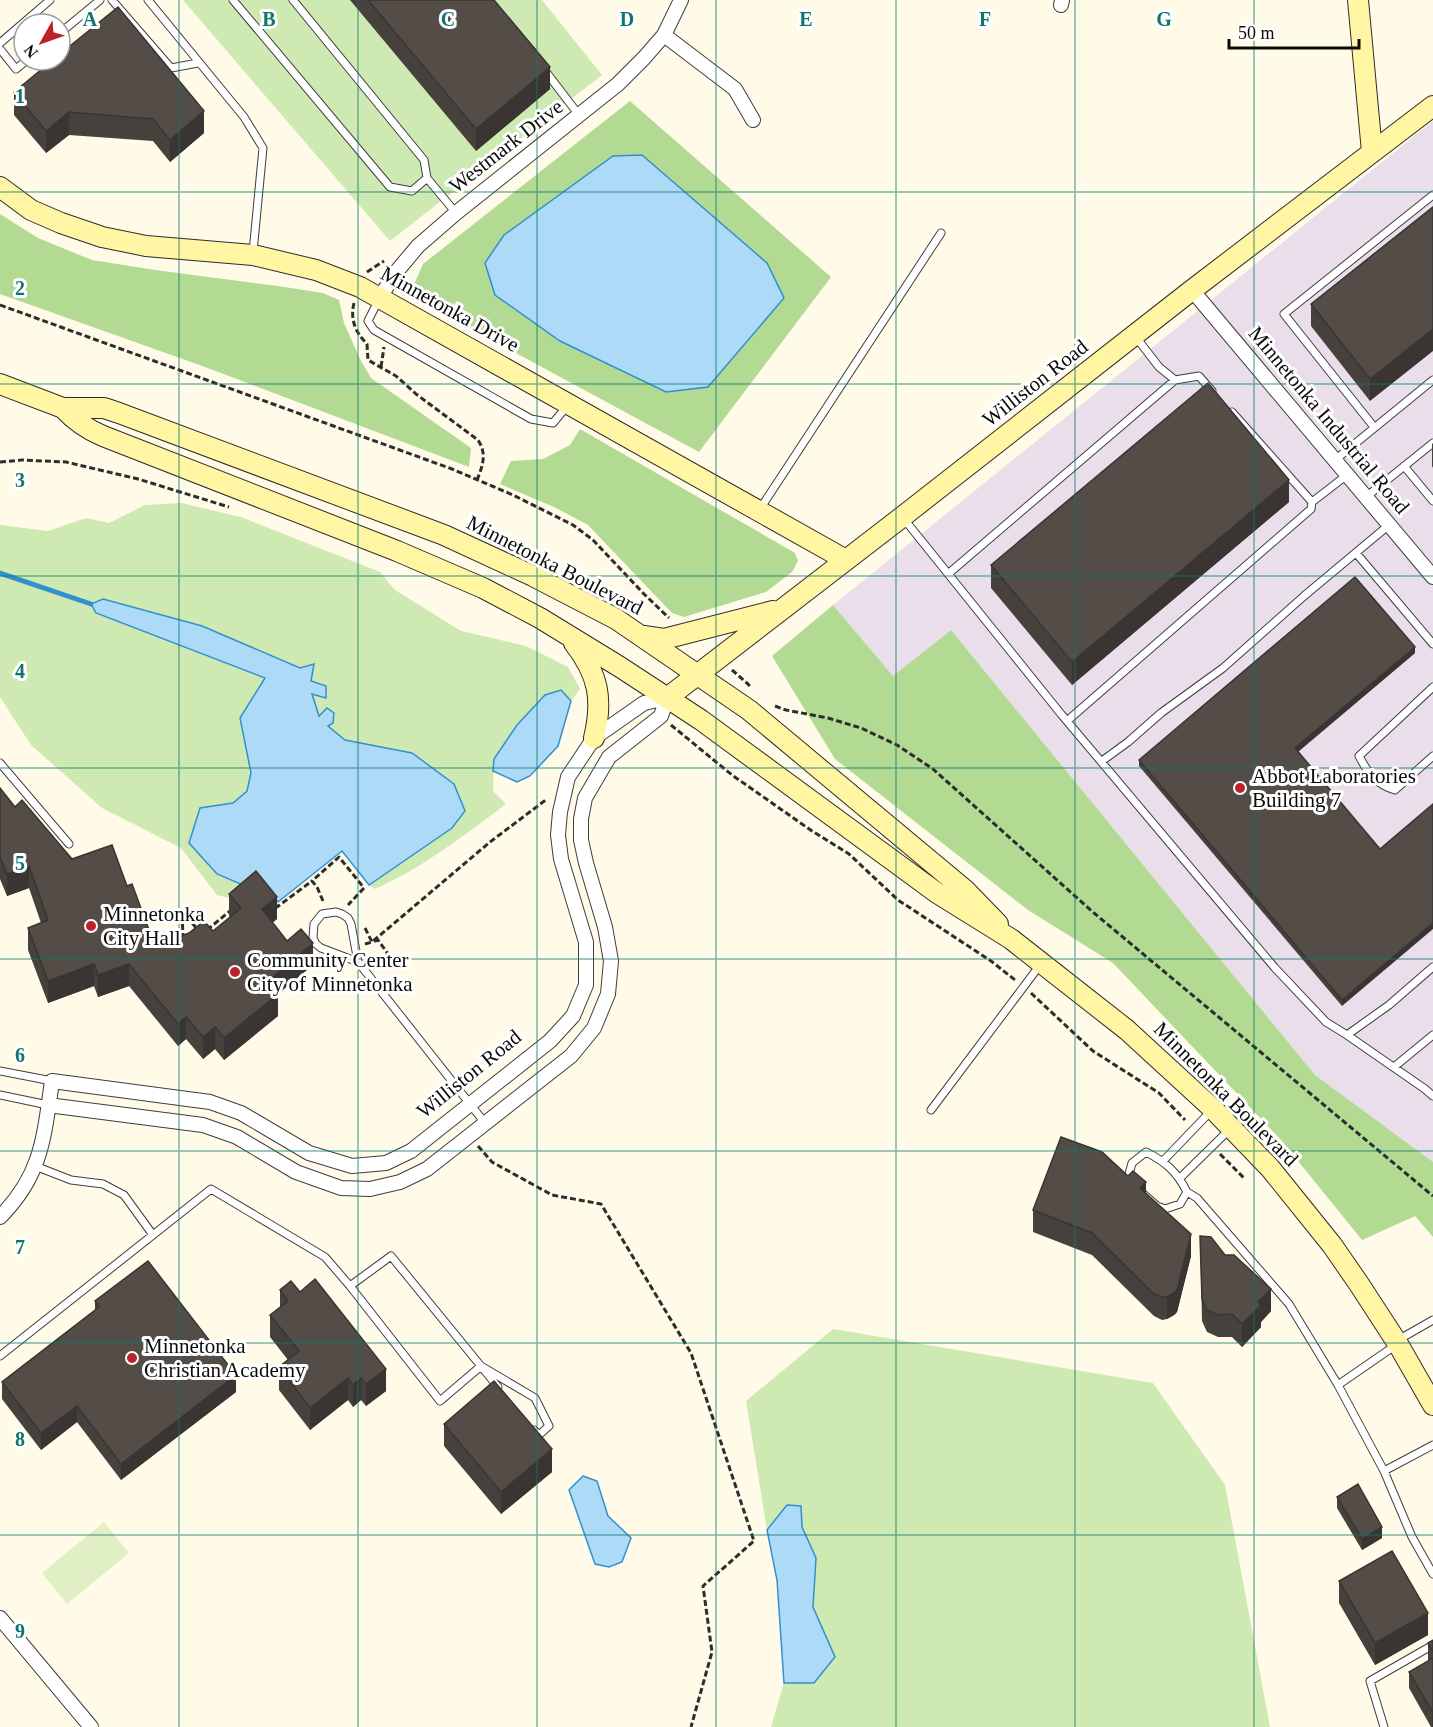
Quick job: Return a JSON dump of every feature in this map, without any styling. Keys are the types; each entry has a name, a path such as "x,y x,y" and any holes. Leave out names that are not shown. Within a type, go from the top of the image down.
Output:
{"main road":[{"path":"1358,0 1372,152"},
{"name":"Williston Road","path":"668,698 1192,290 1433,106"},
{"name":"Minnetonka Drive","path":"0,188 31,210 102,237 146,246 253,255 363,280 380,297 846,560"},
{"name":"Minnetonka Boulevard","path":"1,386 63,408 104,408 386,512 463,543 597,608 758,717 965,890 1011,939"},
{"name":"Minnetonka Boulevard","path":"63,408 84,428 406,555 483,588 540,618 668,698 937,893 1011,939 1127,1030 1213,1109 1269,1168 1332,1245 1397,1342 1433,1405"},
{"path":"640,635 664,639 782,609"},
{"path":"567,634 585,657 595,677 599,694 599,719 594,738"}],"street":[{"name":"Westmark Drive","path":"380,297 397,271 418,246 618,84 664,35 681,0"},
{"path":"664,35 735,89 753,120"},
{"name":"Minnetonka Industrial Road","path":"1192,290 1433,577"},
{"name":"Williston Road","path":"51,1081 210,1102 240,1113 309,1153 352,1166 386,1163 411,1151 550,1041 573,1016 586,985 586,942 561,859 558,835 560,812 568,777 594,738 644,703 668,698"},
{"name":"Williston Road","path":"48,1105 203,1125 237,1137 296,1172 341,1188 370,1189 400,1182 427,1169 571,1056 594,1028 608,993 611,961 605,927 581,840 581,819 585,798 609,757 661,716 668,698"},
{"path":"0,1217 13,1204 35,1166 43,1141 51,1081"},
{"path":"0,1618 91,1727"}],"lane":[{"path":"0,43 50,0"},
{"path":"112,0 171,68 198,63"},
{"path":"148,0 244,117 263,148 253,255"},
{"path":"233,0 390,187 411,191 428,178"},
{"path":"293,0 424,160 428,178 456,213"},
{"path":"72,22 95,2"},
{"path":"0,49 12,64"},
{"path":"539,63 579,115"},
{"path":"1374,427 1284,314 1433,195"},
{"path":"758,511 941,233"},
{"path":"380,297 368,321 374,330 531,419 553,423 569,404"},
{"path":"1135,336 1159,367 1175,380"},
{"path":"948,574 1175,380 1199,376 1214,393"},
{"path":"1335,460 1433,380"},
{"path":"1229,410 1312,502"},
{"path":"1366,497 1433,443"},
{"path":"1404,466 1433,501"},
{"path":"1067,721 1311,509 1312,502 1347,475"},
{"path":"902,517 1067,721 1275,968 1326,1022 1433,1096"},
{"path":"1102,761 1128,742 1161,712 1223,668 1389,525"},
{"path":"1356,553 1433,644"},
{"path":"1433,687 1359,756 1369,774 1384,787 1395,790 1433,756"},
{"path":"0,763 69,844"},
{"path":"358,962 316,944 312,931 317,918 329,912 342,914 351,924 358,962 485,1123"},
{"path":"931,1110 1041,963"},
{"path":"1347,1035 1389,1005 1433,967"},
{"path":"1394,1067 1433,1035"},
{"path":"0,1071 51,1081"},
{"path":"0,1095 48,1105"},
{"path":"1163,1161 1213,1109"},
{"path":"1180,1178 1231,1128"},
{"path":"1187,1192 1180,1204 1165,1209 1157,1206 1133,1185 1130,1174 1132,1163 1146,1152 1163,1161 1180,1178 1187,1192 1197,1198 1288,1304 1338,1385 1384,1471 1412,1537 1433,1574"},
{"path":"35,1166 71,1180 103,1184 124,1196 153,1235"},
{"path":"0,1356 211,1189 325,1257 440,1401 481,1366"},
{"path":"350,1286 391,1256 502,1392"},
{"path":"1338,1385 1397,1342 1433,1320"},
{"path":"481,1366 535,1398 549,1426 539,1435 532,1426"},
{"path":"1384,1471 1433,1445"},
{"path":"1384,1727 1370,1681 1433,1645"}],"path":[{"path":"363,280 354,301 352,318 355,329 367,344 368,360 396,376 416,394 478,440 484,456 477,480"},
{"path":"0,305 390,446 513,495 573,525 593,540 669,618"},
{"path":"381,368 385,336"},
{"path":"0,462 22,460 66,462 138,479 229,507"},
{"path":"743,680 754,693"},
{"path":"776,706 861,728 897,745 933,769 1094,913 1433,1196"},
{"path":"673,727 732,775 849,854 898,900 992,961 1023,986 1093,1051 1159,1093 1193,1129"},
{"path":"356,949 372,942 490,842 553,795"},
{"path":"270,898 278,907 339,857 364,888 348,904"},
{"path":"312,881 323,901"},
{"path":"183,948 182,910 202,934 233,911 227,904"},
{"path":"1212,1147 1245,1179"},
{"path":"482,1151 492,1162 552,1195 601,1204 691,1353 754,1541 703,1586 712,1652 691,1727"}],"shaded area":[{"path":"1433,121 1433,1162 1315,1075 951,630 893,676 833,605"}],"green space":[{"path":"183,0 542,0 602,75 390,241"},
{"path":"630,101 831,277 699,452 420,301 413,287 423,264"},
{"path":"0,214 38,238 92,260 323,293 339,300 344,323 371,378 471,448 469,467 205,367 0,294"},
{"path":"580,429 795,553 798,561 792,572 766,592 684,617 672,613 588,525 554,507 500,484 511,461 543,459 570,445"},
{"path":"181,503 241,517 380,572 395,590 461,631 526,646 568,667 580,689 571,701 561,690 545,695 517,725 494,759 493,791 506,804 426,861 375,889 369,885 452,828 412,753 345,740 319,717 310,681 314,665 265,677 240,718 250,765 248,788 242,797 233,803 200,808 245,886 229,898 217,895 181,848 102,808 31,745 0,697 0,525 48,531 86,518 109,523 145,505"},
{"path":"833,605 893,676 951,630 1315,1075 1433,1162 1433,1237 1415,1216 1362,1240 1281,1140 1113,963 1028,910 835,759 772,656"},
{"path":"833,1329 1153,1383 1225,1485 1270,1727 771,1727 784,1683 814,1683 835,1657 813,1607 816,1558 802,1527 801,1506 787,1506 767,1530 746,1401"},
{"path":"104,1522 129,1553 67,1604 42,1573"}],"water":[{"path":"642,155 767,263 784,298 708,387 666,392 560,341 495,295 485,263 504,235 613,156"},
{"path":"103,599 202,626 300,668 314,664 311,681 326,686 326,698 312,694 319,716 327,708 334,713 333,723 328,726 345,740 412,753 454,784 465,811 452,828 369,885 342,851 278,902 257,876 245,886 217,874 189,843 200,808 233,803 247,791 251,773 240,718 265,678 96,613 91,604"},
{"path":"561,690 571,701 558,746 530,776 517,782 493,771 494,759 517,725 545,695"},
{"path":"583,1476 597,1481 608,1516 631,1538 622,1562 609,1567 595,1564 569,1490"},
{"path":"787,1505 801,1506 802,1527 816,1558 813,1607 835,1657 814,1683 784,1683 777,1580 767,1530"}],"building":[{"path":"368,0 494,0 550,67 476,129"},
{"path":"118,7 204,111 170,140 153,119 69,112 46,131 14,92 38,72 72,72 72,44"},
{"path":"1433,207 1433,329 1370,379 1311,304"},
{"path":"1208,383 1289,480 1072,662 991,565"},
{"name":"Abbot Laboratories Building 7","path":"1355,577 1415,647 1295,748 1380,849 1433,804 1433,923 1342,1000 1139,760"},
{"path":"0,788 15,807 22,800 72,859 112,845 127,886 132,884 155,946 189,933 204,921 213,931 241,908 229,894 256,871 277,897 262,909 287,941 301,929 313,943 268,981 278,994 224,1038 215,1027 203,1037 186,1017 178,1024 129,964 98,975 94,964 48,981 28,928 48,920 29,866 7,874 0,857"},
{"path":"1061,1137 1102,1152 1128,1176 1133,1171 1146,1182 1140,1188 1191,1234 1177,1290 1174,1293 1167,1297 1154,1294 1092,1233 1033,1210"},
{"path":"1200,1236 1211,1237 1225,1255 1234,1255 1271,1289 1258,1302 1261,1305 1242,1324 1232,1314 1218,1315 1207,1310 1202,1299"},
{"name":"Minnetonka Christian Academy","path":"148,1261 236,1375 121,1464 77,1406 41,1433 2,1382 99,1307 95,1301"},
{"path":"315,1279 386,1369 366,1384 361,1378 353,1385 348,1378 310,1408 279,1367 299,1351 270,1315 288,1301 280,1290 291,1281 300,1292"},
{"path":"494,1381 552,1449 501,1492 444,1424"},
{"path":"1358,1484 1382,1527 1362,1539 1337,1497"},
{"path":"1392,1551 1428,1613 1375,1643 1339,1581"},
{"path":"1433,1640 1433,1652 1428,1643"},
{"path":"1433,1658 1433,1711 1432,1711 1409,1672"}],"waterway":[{"path":"0,573 91,604"}],"place":[{"name":"Abbot Laboratories Building 7","path":"1240,788"},
{"name":"Minnetonka City Hall","path":"91,926"},
{"name":"Community Center City of Minnetonka","path":"235,972"},
{"name":"Minnetonka Christian Academy","path":"132,1358"}]}
